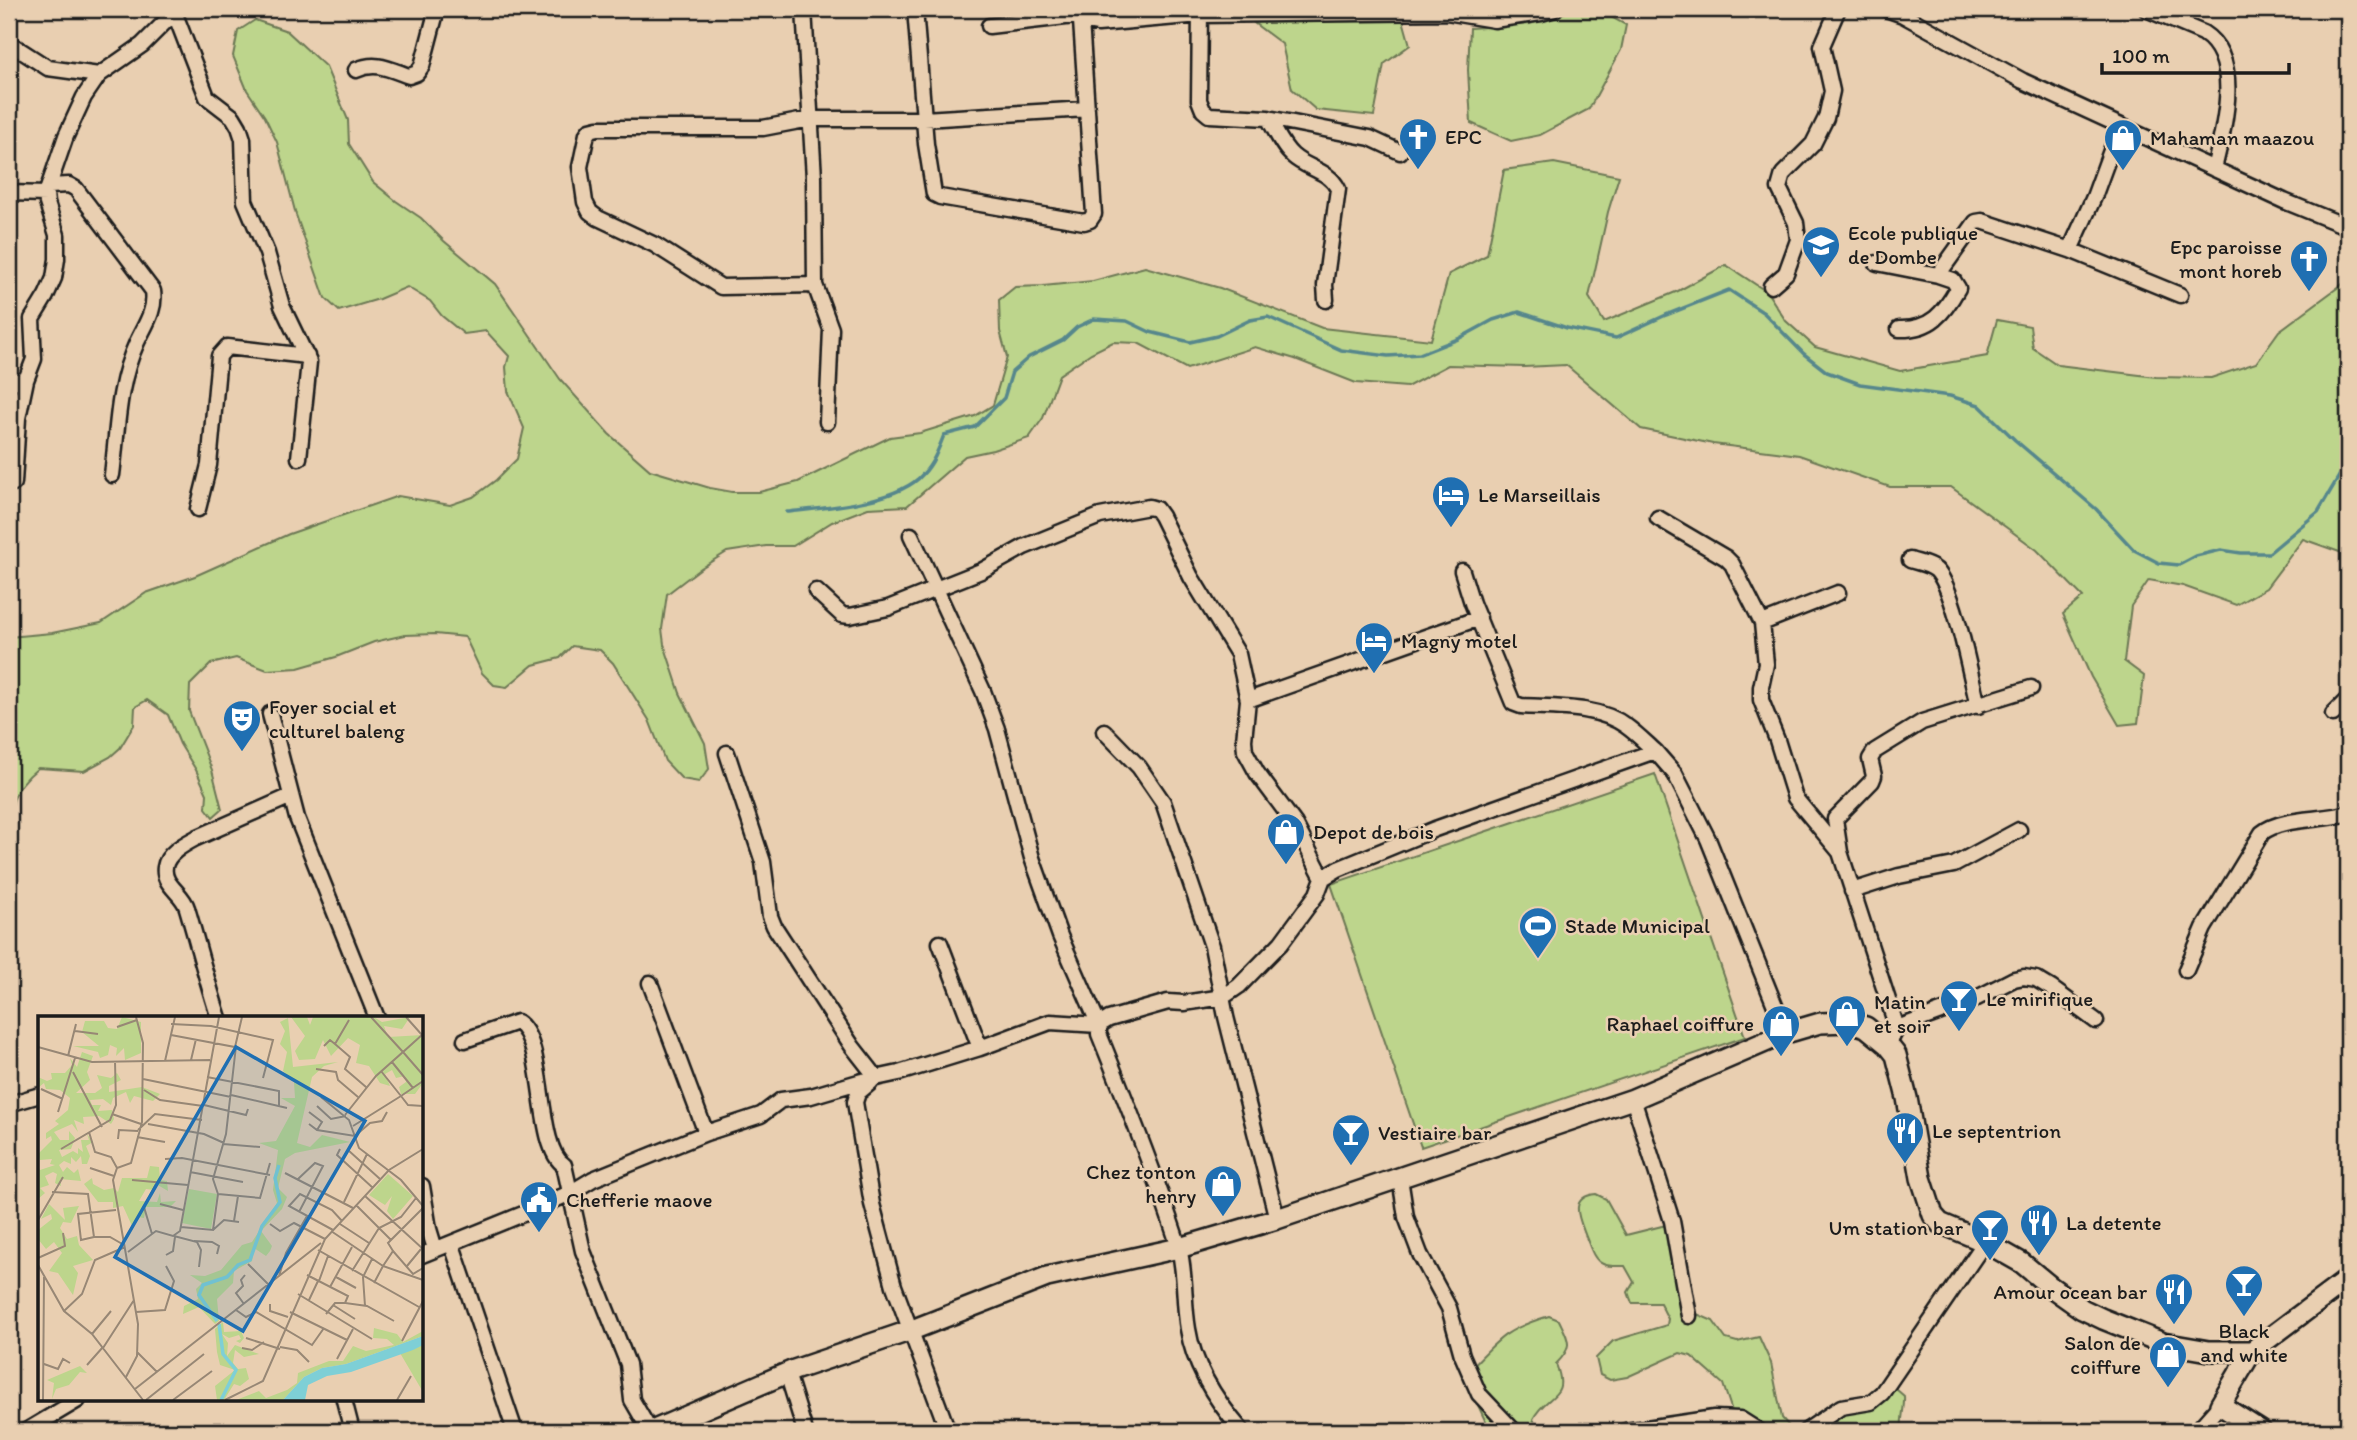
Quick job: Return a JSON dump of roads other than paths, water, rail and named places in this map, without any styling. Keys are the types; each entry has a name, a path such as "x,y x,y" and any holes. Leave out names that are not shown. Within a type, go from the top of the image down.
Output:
{"street":[{"path":"356,70 368,64 409,76 417,72 422,66 437,9"},
{"path":"804,9 814,178 815,285 831,329 827,422"},
{"path":"915,9 933,194 1021,213 1084,222 1090,220 1094,214 1082,15"},
{"path":"989,26 1082,15 1098,24 1200,12 1446,12 1494,20 1555,9"},
{"path":"1772,286 1786,273 1798,240 1796,222 1779,188 1783,174 1813,144 1826,118 1832,91 1822,46 1838,9"},
{"path":"1886,9 1903,15 2023,82 2348,227"},
{"path":"2146,9 2212,38 2220,51 2225,66 2227,92 2214,169"},
{"path":"15,483 19,418 26,380 34,359 33,315 54,278 57,259 57,235 47,203 48,190 66,136 84,97 99,75 142,45 173,11 207,97 233,117 239,127 243,139 245,201 267,253 282,306 307,356 310,371 299,458"},
{"path":"1200,12 1199,100 1203,110 1209,115 1268,118 1370,138 1400,152"},
{"path":"9,43 48,68 99,75"},
{"path":"815,285 721,287 655,245 598,218 590,212 585,202 580,167 587,134 597,128 763,128 810,120 924,119 1087,109"},
{"path":"1268,118 1293,158 1328,176 1338,189 1325,285 1326,300"},
{"path":"2070,250 2094,197 2120,126"},
{"path":"9,193 48,190 69,185 76,189 153,291 155,304 125,368 112,475"},
{"path":"1938,275 1976,222 1982,221 2070,250 2180,295"},
{"path":"1877,262 1938,275 1953,280 1958,288 1946,310 1915,328 1899,328"},
{"path":"198,509 209,465 221,351 227,347 307,356"},
{"path":"9,382 26,380"},
{"path":"817,591 837,612 850,616 888,608 981,571 1024,547 1100,516 1149,507 1156,509 1191,576 1238,654 1248,700 1245,751 1257,773 1296,824 1323,878"},
{"path":"1658,518 1732,564 1762,623 1766,664 1761,700 1795,798 1839,852"},
{"path":"911,535 983,691 997,729 1032,858 1060,936 1099,1025 1099,1034 1139,1132 1179,1248 1188,1330 1196,1359 1220,1405 1242,1431"},
{"path":"1910,560 1932,567 1943,579 1963,641 1978,706"},
{"path":"1462,571 1513,703 1521,706 1587,711 1625,724 1655,751 1675,774 1708,839 1786,1033"},
{"path":"1762,623 1838,593"},
{"path":"1248,700 1479,618"},
{"path":"2031,688 1923,722 1875,751 1870,759 1874,776 1872,781 1835,820 1839,852 1892,1036 1907,1098 1921,1178 1933,1215 1940,1223 1984,1242 2022,1263 2051,1287 2103,1319 2163,1343 2209,1351 2252,1351"},
{"path":"2333,715 2348,699"},
{"path":"270,714 297,817 376,1016"},
{"path":"1104,731 1139,767 1163,802 1212,946 1226,1017 1277,1219"},
{"path":"424,1198 429,1229 428,1252 452,1245 570,1193 593,1179 706,1133 761,1115 781,1100 811,1096 899,1073 980,1048 1050,1021 1099,1025 1109,1019 1168,1002 1184,1003 1223,997 1239,986 1281,943 1317,894 1323,878 1338,869 1435,829 1655,751"},
{"path":"727,753 763,862 770,916 774,926 876,1078"},
{"path":"218,1016 198,954 187,908 166,880 166,862 181,846 196,838 291,796"},
{"path":"2186,970 2204,928 2262,833 2277,825 2335,818 2348,813"},
{"path":"1852,891 1899,876 1954,865 2019,830"},
{"path":"940,943 980,1048"},
{"path":"466,1040 517,1022 527,1031 547,1129 557,1160 564,1165 583,1251 628,1364 632,1401 656,1430 787,1373 912,1330 1047,1277 1179,1248 1277,1219 1633,1100 1786,1033 1820,1023 1849,1022 1892,1036 2014,979 2024,977 2036,979 2051,988 2096,1021"},
{"path":"650,983 706,1133"},
{"path":"876,1078 858,1093 855,1102 872,1204 894,1286 948,1431"},
{"path":"9,1104 38,1096"},
{"path":"1633,1100 1672,1222 1689,1317"},
{"path":"1401,1178 1406,1217 1420,1254 1449,1308 1462,1355 1479,1394 1514,1431"},
{"path":"1806,1431 1841,1407 1871,1402 1882,1393 1984,1242"},
{"path":"452,1245 515,1431"},
{"path":"2197,1431 2214,1418 2252,1351 2348,1279"},
{"path":"787,1373 805,1431"},
{"path":"26,1431 75,1402"},
{"path":"345,1402 352,1431"},
{"path":"1626,1431 1714,1418 1740,1419 1759,1431"},
{"path":"2214,1418 2261,1431"}],"waterway":[{"path":"787,512 879,498 911,484 930,466 944,435 975,427 1004,398 1012,372 1029,357 1063,340 1077,327 1094,319 1127,321 1150,332 1190,342 1217,336 1250,320 1268,317 1341,350 1388,356 1420,354 1458,339 1493,320 1519,312 1567,328 1616,338 1729,290 1764,313 1804,354 1827,372 1860,384 1950,396 1979,405 2015,440 2096,509 2134,550 2159,563 2179,565 2196,556 2221,550 2269,553 2318,512 2348,461"}],"place":[{"name":"EPC","path":"1418,171"},
{"name":"Mahaman maazou","path":"2123,172"},
{"name":"Ecole publique de Dombe","path":"1821,279"},
{"name":"Epc paroisse mont horeb","path":"2309,293"},
{"name":"Le Marseillais","path":"1451,529"},
{"name":"Magny motel","path":"1374,675"},
{"name":"Foyer social et culturel baleng","path":"242,753"},
{"name":"Depot de bois","path":"1286,866"},
{"name":"Stade Municipal","path":"1538,960"},
{"name":"Le mirifique","path":"1959,1033"},
{"name":"Matin et soir","path":"1847,1048"},
{"name":"Raphael coiffure","path":"1781,1058"},
{"name":"Le septentrion","path":"1905,1165"},
{"name":"Vestiaire bar","path":"1351,1167"},
{"name":"Chez tonton henry","path":"1223,1218"},
{"name":"Chefferie maove","path":"539,1234"},
{"name":"La detente","path":"2039,1257"},
{"name":"Um station bar","path":"1990,1262"},
{"name":"Black and white","path":"2244,1318"},
{"name":"Amour ocean bar","path":"2174,1326"},
{"name":"Salon de coiffure","path":"2168,1389"}]}
